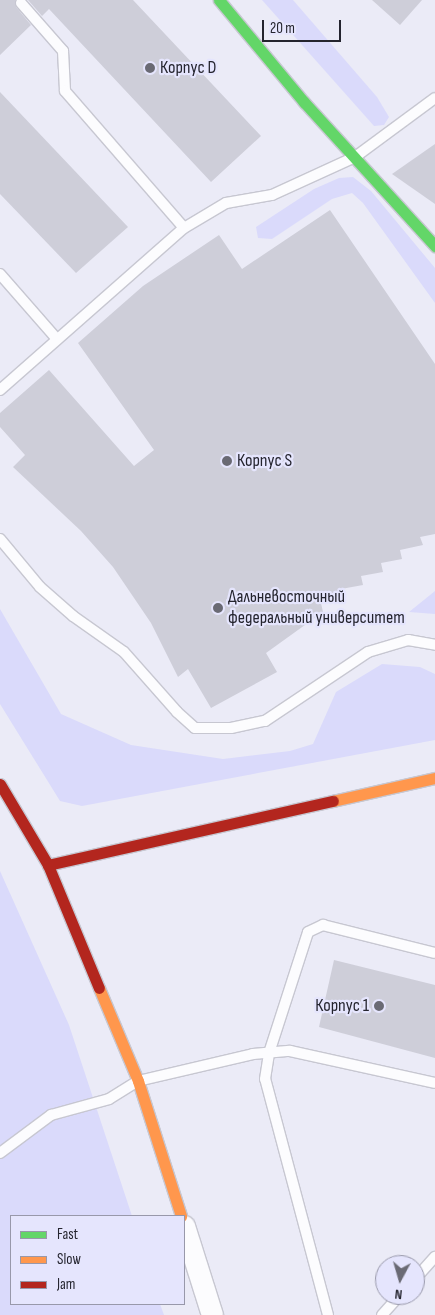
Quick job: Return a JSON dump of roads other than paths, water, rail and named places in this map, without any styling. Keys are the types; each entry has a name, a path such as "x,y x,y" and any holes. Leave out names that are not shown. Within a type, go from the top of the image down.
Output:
{"street":[{"path":"219,0 435,246"},
{"path":"48,865 435,778"},
{"path":"0,784 48,865 138,1081 181,1215"},
{"path":"185,1229 212,1315"}],"lane":[{"path":"21,3 63,51 65,92 184,228"},
{"path":"0,390 56,338 184,228 226,203 272,196 355,157 435,98"},
{"path":"0,274 56,338"},
{"path":"0,539 40,587 73,616 124,652 177,712 195,728 231,728 265,721 368,652 408,640 435,645"},
{"path":"328,1315 265,1079 269,1053 308,932 323,925 435,953"},
{"path":"0,1153 51,1115 108,1098 138,1081 269,1053 290,1051 435,1083"},
{"path":"425,1268 435,1257"},
{"path":"382,1315 391,1305"}],"place":[{"name":"Корпус D","path":"150,68"},
{"name":"Корпус S","path":"227,461"},
{"name":"Дальневосточный федеральный университет","path":"218,608"},
{"name":"Корпус 1","path":"379,1006"}]}
